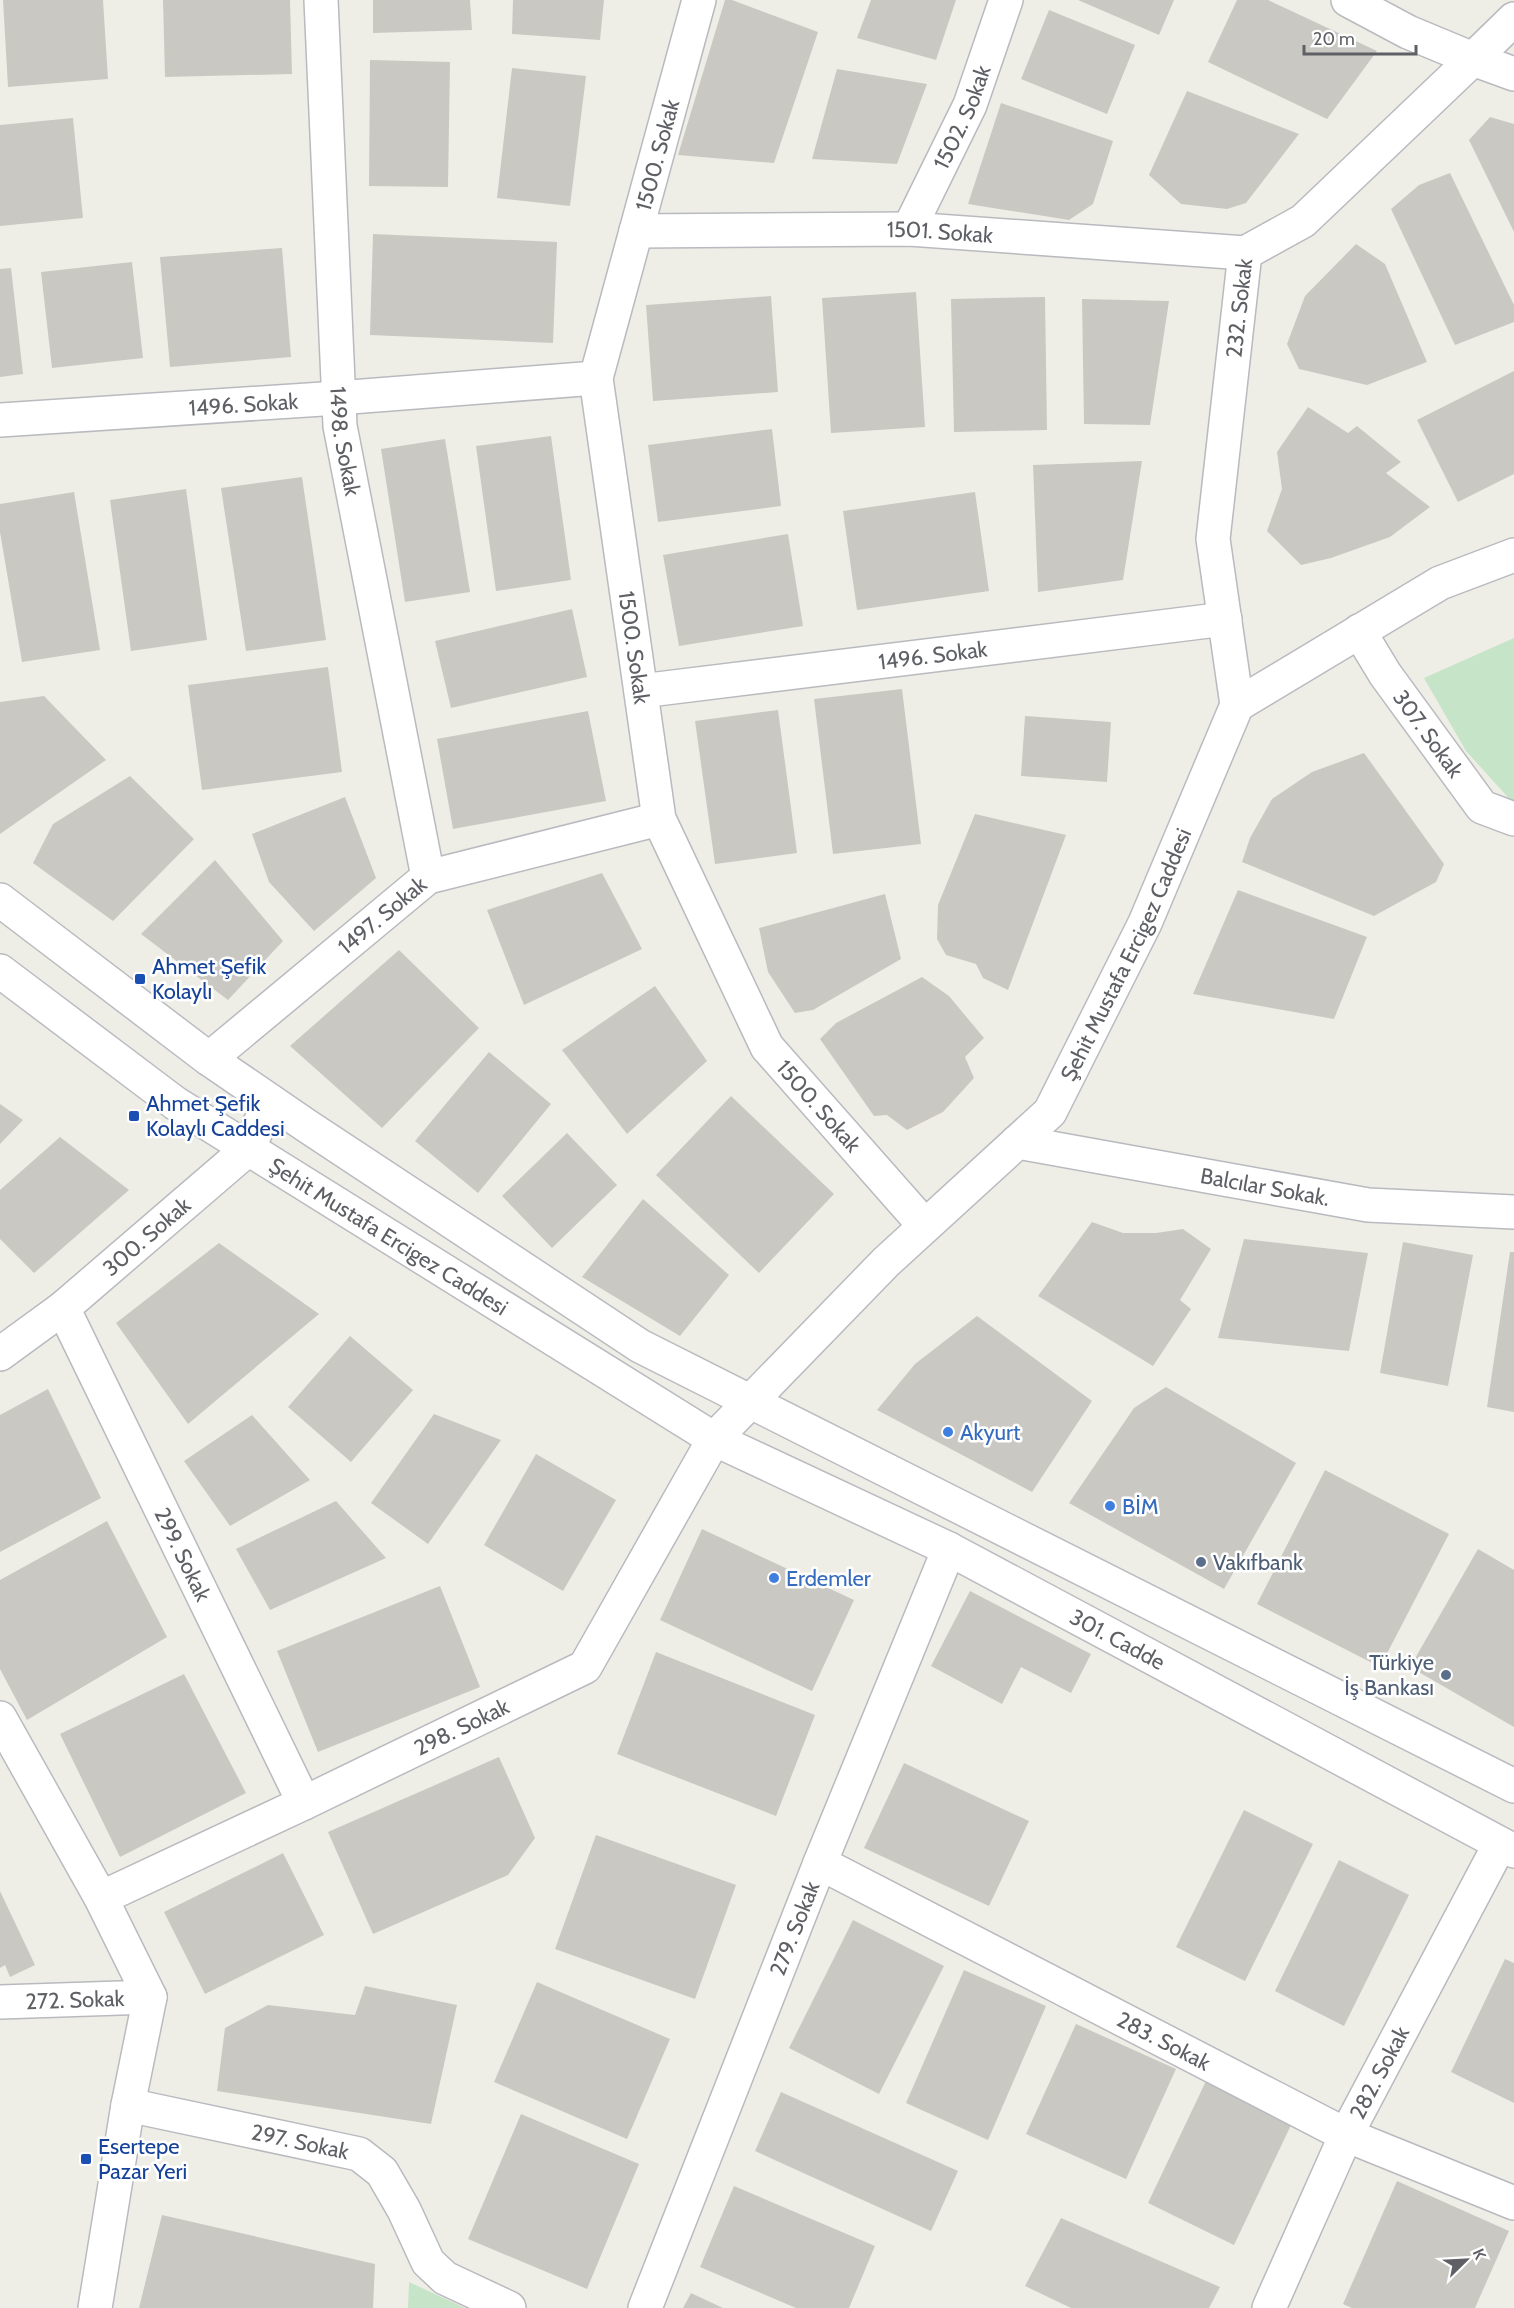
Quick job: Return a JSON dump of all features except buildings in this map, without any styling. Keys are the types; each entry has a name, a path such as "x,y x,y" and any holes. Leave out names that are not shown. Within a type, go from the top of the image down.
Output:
{"street":[{"name":"1498. Sokak","path":"321,0 340,426 428,877"},
{"name":"1500. Sokak","path":"699,0 596,378 659,819 767,1047 925,1226"},
{"name":"1502. Sokak","path":"909,229 970,105 1006,0"},
{"path":"1348,0 1408,32 1514,74"},
{"name":"232. Sokak","path":"1237,705 1213,539 1245,253 1303,221 1514,19"},
{"name":"1501. Sokak","path":"636,231 909,229 1245,253"},
{"name":"1496. Sokak","path":"0,420 338,398 596,378"},
{"path":"1237,705 1440,583 1514,555"},
{"name":"1496. Sokak","path":"640,691 1225,619"},
{"name":"307. Sokak","path":"1359,631 1385,674 1482,807 1514,819"},
{"name":"Şehit Mustafa Ercigez Caddesi","path":"0,971 175,1103 714,1439 886,1262 1050,1112 1145,923 1237,705"},
{"name":"1497. Sokak","path":"209,1059 428,877 659,819"},
{"name":"Şehit Mustafa Ercigez Caddesi","path":"0,900 209,1059 270,1101 640,1346 751,1402"},
{"name":"300. Sokak","path":"0,1354 63,1308 248,1149 270,1101"},
{"name":"Balcılar Sokak.","path":"1017,1142 1368,1205 1514,1212"},
{"name":"299. Sokak","path":"63,1308 304,1803"},
{"name":"301. Cadde","path":"751,1402 1514,1786"},
{"name":"301. Cadde","path":"714,1439 949,1550 1507,1847"},
{"name":"298. Sokak","path":"101,1898 585,1667 714,1439"},
{"name":"279. Sokak","path":"645,2308 820,1863 949,1550"},
{"path":"0,1718 101,1898 150,1997 128,2104 95,2308"},
{"name":"282. Sokak","path":"1269,2308 1346,2135 1507,1847"},
{"name":"283. Sokak","path":"820,1863 1346,2135 1514,2203"},
{"name":"272. Sokak","path":"0,2002 150,1997"},
{"name":"297. Sokak","path":"128,2104 359,2154 382,2172 404,2210 428,2262 445,2278 509,2308"}],"green space":[{"path":"1514,638 1514,804 1466,751 1424,678"},
{"path":"409,2282 465,2308 408,2308"}],"place":[{"name":"Ahmet Şefik Kolaylı","path":"140,979"},
{"name":"Ahmet Şefik Kolaylı Caddesi","path":"134,1116"},
{"name":"Akyurt","path":"948,1432"},
{"name":"BİM","path":"1110,1506"},
{"name":"Vakıfbank","path":"1201,1562"},
{"name":"Erdemler","path":"774,1578"},
{"name":"Türkiye İş Bankası","path":"1446,1675"},
{"name":"Esertepe Pazar Yeri","path":"86,2159"}]}
